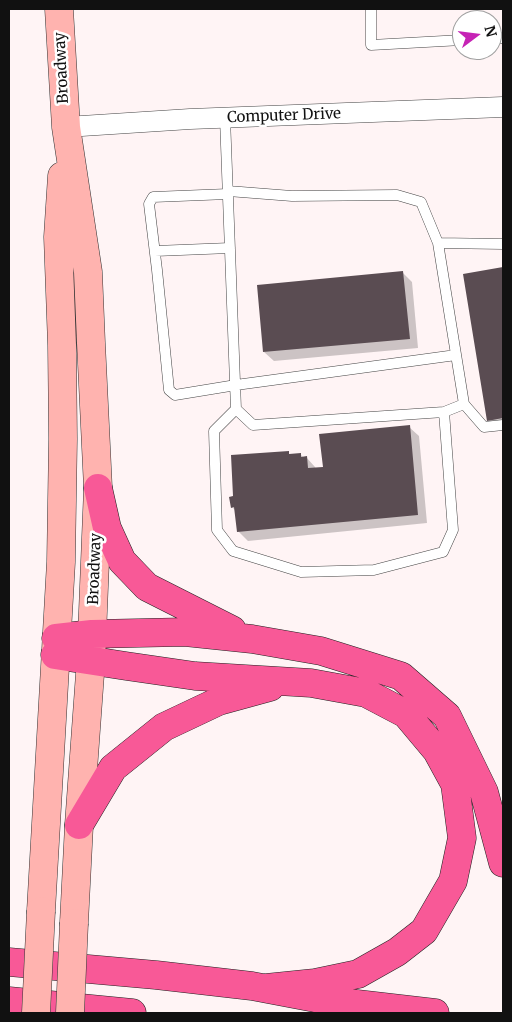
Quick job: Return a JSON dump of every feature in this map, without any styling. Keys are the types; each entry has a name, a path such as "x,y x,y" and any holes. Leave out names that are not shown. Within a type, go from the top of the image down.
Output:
{"highway":[{"path":"98,488 107,528 122,561 147,587 252,639"},
{"path":"56,647 91,647 185,632 252,639 322,651 401,676 447,716 484,792 503,863"},
{"path":"91,647 126,666 195,676 311,683 366,693 406,714 436,751 454,784 462,838 453,881 424,931 398,952 358,974 315,983 266,988"},
{"path":"78,825 114,768 164,727 219,701 293,682"},
{"path":"9,962 156,974 266,988 331,1000 435,1013"},
{"path":"9,1001 132,1013"}],"main road":[{"name":"Broadway","path":"59,9 66,127 88,272 98,488 91,647 78,825 70,1013"},
{"name":"Broadway","path":"36,1013 61,562 63,439 58,237 66,127"}],"street":[{"name":"Computer Drive","path":"66,127 225,118 503,107"}],"lane":[{"path":"371,9 371,45 452,41"},
{"path":"225,118 236,409 214,431 217,530 233,551 301,572 374,570 443,552 454,530 444,412"},
{"path":"456,356 236,385 175,395 169,390 149,204 154,197 228,192 292,196 397,195 421,202 438,243 464,404 484,427 503,425"},
{"path":"438,243 503,244"},
{"path":"155,251 230,248"},
{"path":"236,409 253,425 444,412 464,404"}],"building":[{"path":"503,267 503,418 487,421 463,274"},
{"path":"403,271 410,339 263,352 257,285"},
{"path":"410,425 418,515 237,532 234,507 231,508 229,497 233,496 231,455 289,451 289,454 301,453 301,457 307,456 308,468 323,467 319,434"}]}
